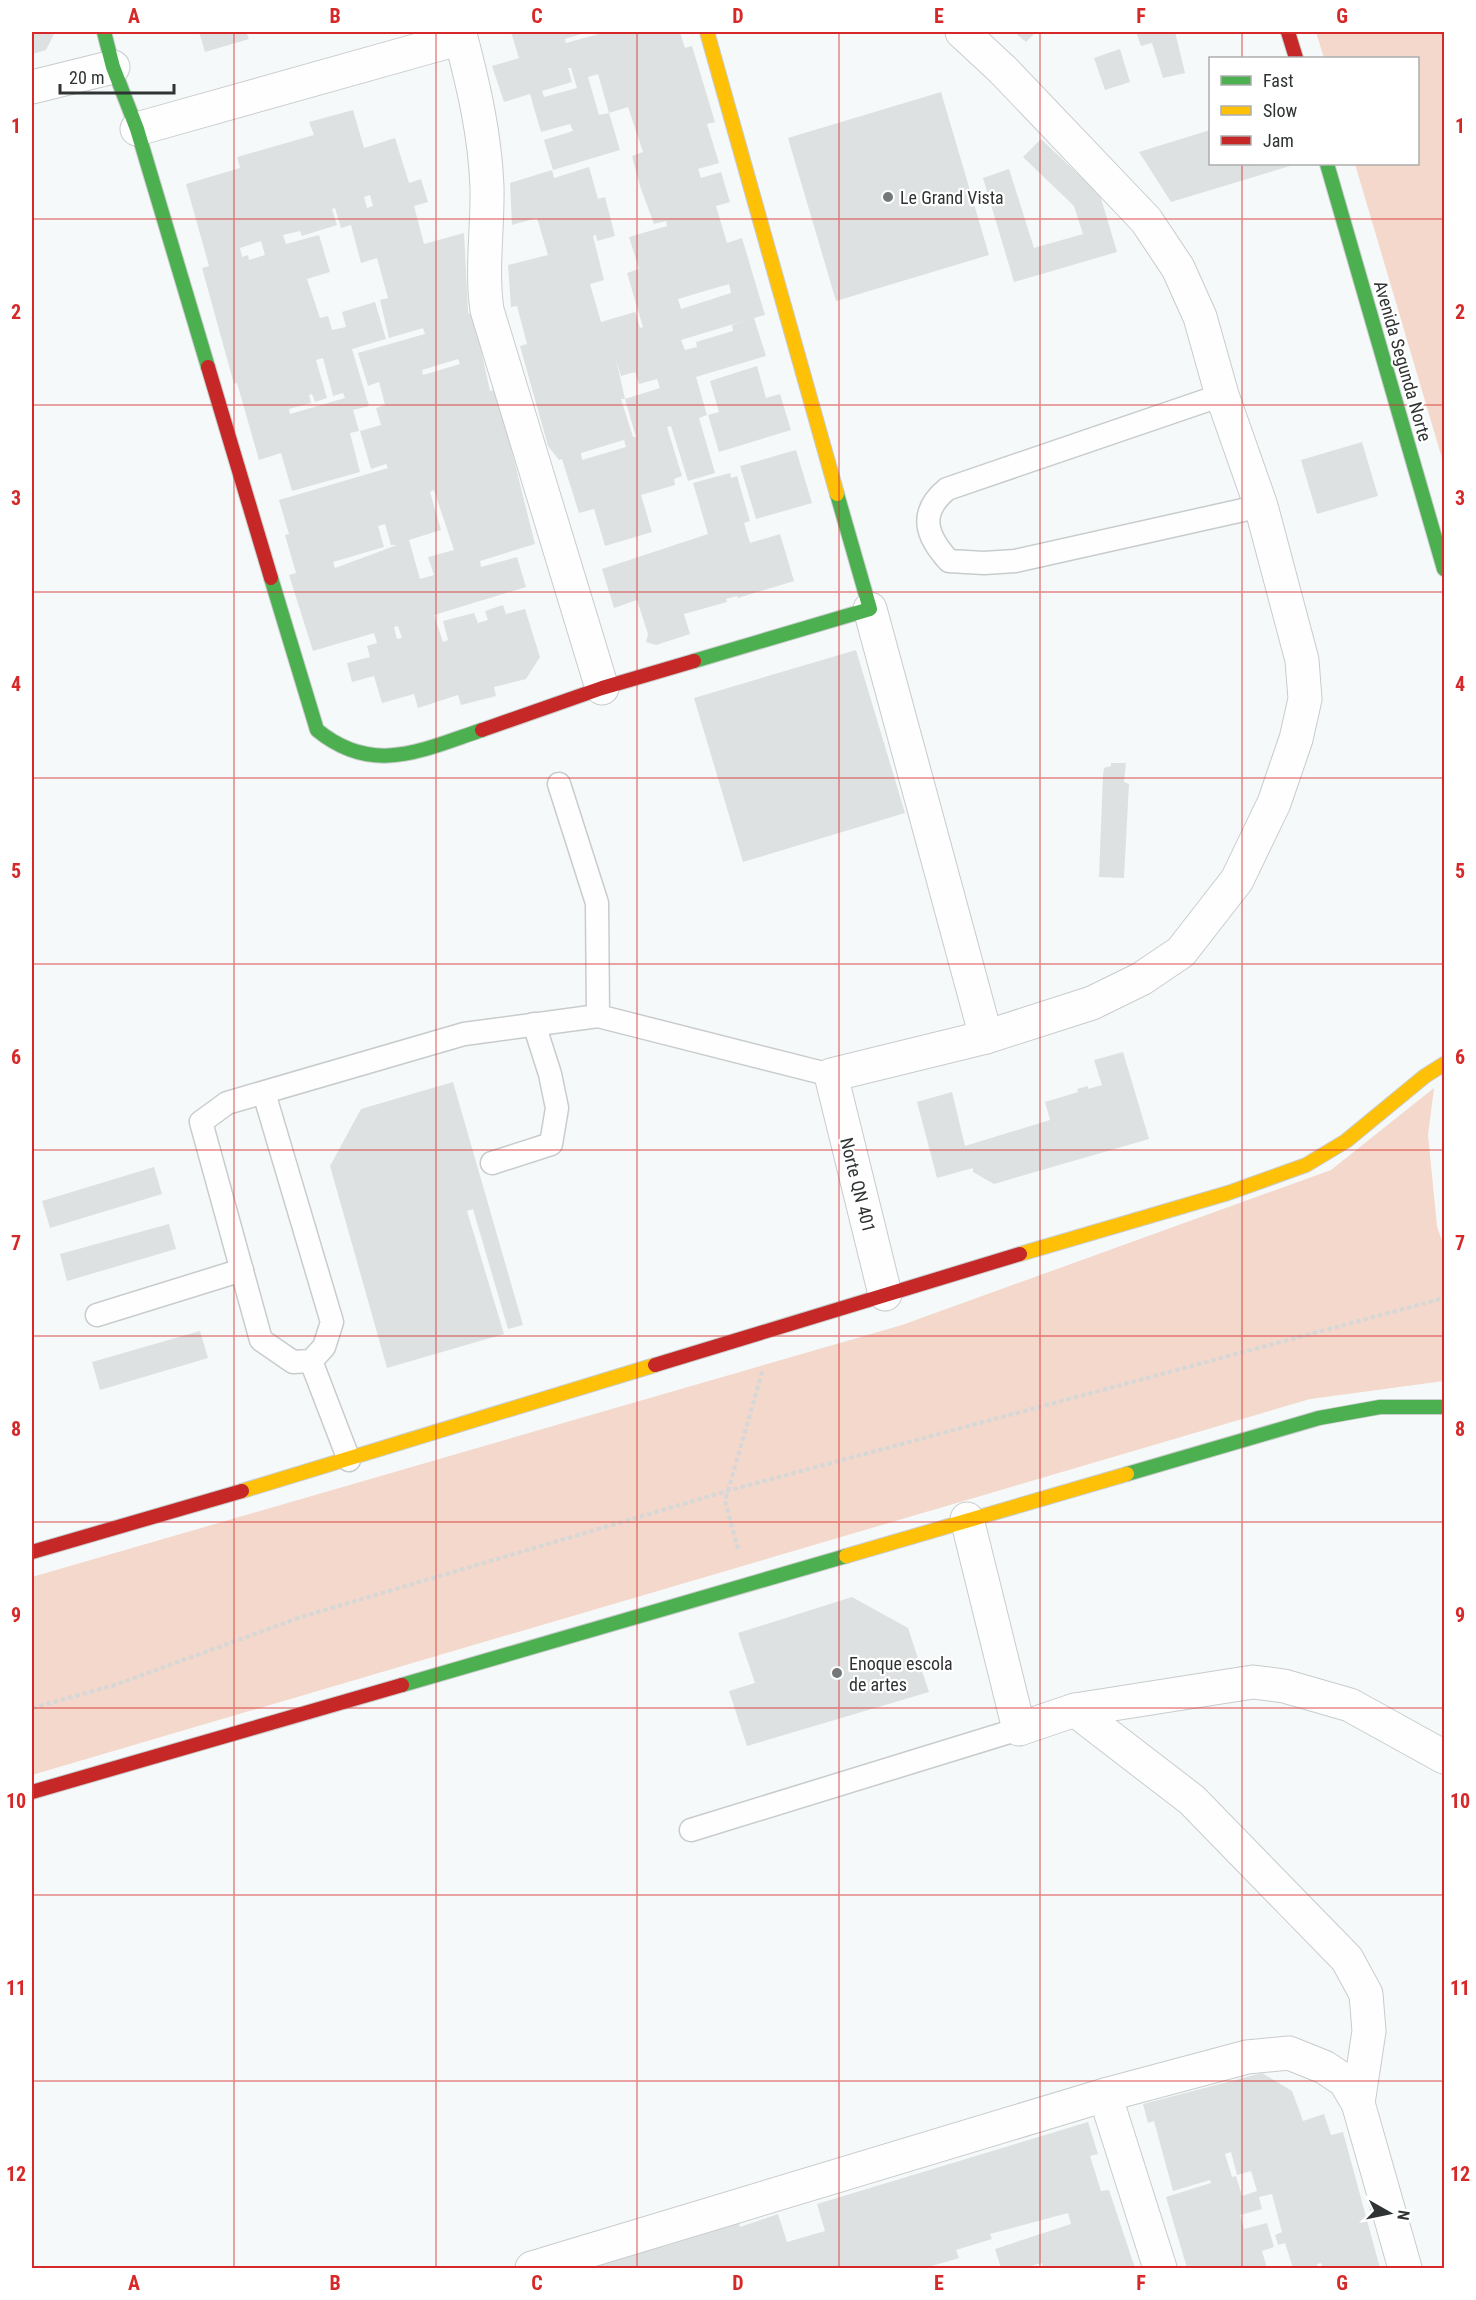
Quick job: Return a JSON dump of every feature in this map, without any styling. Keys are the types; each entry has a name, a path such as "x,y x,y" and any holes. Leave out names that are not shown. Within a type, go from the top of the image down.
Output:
{"main road":[{"path":"104,32 113,67 137,129 317,730 336,747 362,755 384,757 414,753 602,688 870,609 707,32"},
{"path":"1288,32 1296,57"},
{"name":"Avenida Segunda Norte","path":"1327,165 1444,569"},
{"path":"32,1552 349,1460 885,1294 1228,1193 1306,1164 1346,1141 1425,1076 1444,1064"},
{"path":"32,1792 1319,1418 1380,1407 1444,1407"}],"street":[{"path":"831,1075 986,1037 1092,1003 1141,979 1181,952 1237,880 1274,803 1296,739 1305,699 1302,660 1261,506 1222,394 1200,317 1178,268 1146,220 1003,70 962,32"},
{"path":"137,129 460,35 481,114 487,188 483,282 487,310 602,688"},
{"path":"32,87 113,67"},
{"path":"870,609 986,1037"},
{"name":"Norte QN 401","path":"831,1075 885,1294"},
{"path":"967,1519 1019,1729 1075,1710 1253,1682 1284,1686 1350,1705 1444,1757"},
{"path":"1075,1710 1192,1800 1347,1959 1366,1994 1369,2031 1358,2103"},
{"path":"532,2268 1105,2095 1247,2057 1289,2053 1324,2067 1345,2081 1358,2103 1405,2268"},
{"path":"1105,2095 1160,2268"}],"lane":[{"path":"1222,394 947,489 936,498 927,519 933,544 949,561 984,563 1015,561 1261,506"},
{"path":"559,784 597,903 598,1016"},
{"path":"264,1093 332,1322 324,1347 310,1361 292,1362 261,1340 201,1122 227,1103 464,1034 598,1016 831,1075"},
{"path":"492,1162 550,1144 557,1108 550,1074 534,1024"},
{"path":"98,1315 242,1270"},
{"path":"310,1361 349,1460"},
{"path":"691,1830 1019,1729"}],"path":[{"path":"32,1708 115,1685 301,1617 727,1491 1444,1298"},
{"path":"748,1583 725,1507 727,1491 768,1351 769,1330"}],"shaded area":[{"path":"1316,32 1444,32 1444,465 1355,165 1419,165 1419,57 1324,57"},
{"path":"1434,1088 1428,1135 1437,1226 1444,1247 1444,1381 1310,1399 32,1775 32,1577 902,1325 1331,1170"}],"building":[{"path":"32,32 55,32 46,50 32,54"},
{"path":"199,32 246,32 249,39 205,52"},
{"path":"511,32 580,32 581,34 565,39 566,43 606,32 680,32 685,48 692,46 715,122 707,124 719,163 698,169 701,178 721,172 730,202 716,206 727,243 742,238 765,315 754,318 766,356 696,377 707,415 699,418 715,473 688,481 671,426 667,427 682,476 674,479 675,485 641,495 652,532 605,546 594,509 579,513 562,459 559,460 548,446 520,346 527,344 517,306 511,307 508,265 548,255 537,218 512,225 510,183 552,170 554,178 589,167 598,199 605,197 615,236 597,241 596,235 593,236 604,280 590,284 601,322 635,312 640,328 643,327 627,273 639,269 629,237 667,226 666,221 654,224 640,186 632,156 643,152 628,107 609,113 620,150 553,170 544,140 573,131 570,124 541,132 530,94 504,102 492,66 519,58","holes":["568,68 571,68 577,88 544,97 542,91 572,82","598,74 609,113 599,115 588,77","729,284 731,293 681,309 678,299","747,320 732,325 733,331 696,342 697,347 685,350 681,340","616,359 621,376 635,372 639,384 657,379 660,388 625,399","621,399 625,399 636,437 633,437","624,440 626,447 582,460 581,453"]},
{"path":"1014,32 1036,32 1026,42"},
{"path":"1136,32 1175,32 1185,73 1163,78 1152,43 1141,46"},
{"path":"1120,49 1130,82 1105,90 1094,58"},
{"name":"Le Grand Vista","path":"941,92 989,255 836,301 788,138"},
{"path":"353,110 364,148 395,138 409,183 421,179 428,202 414,206 424,244 464,233 468,311 469,314 473,313 490,391 494,390 506,428 535,544 480,561 481,567 517,557 526,587 434,615 443,642 448,640 443,621 474,613 478,623 488,620 485,611 503,605 506,614 525,609 540,657 526,679 494,687 496,696 461,705 458,695 418,708 414,694 382,703 374,676 352,682 347,663 370,657 367,646 377,643 374,633 313,651 289,575 296,573 285,535 289,534 279,500 388,468 386,464 371,469 360,431 381,425 376,408 385,405 379,382 368,386 358,353 425,334 423,328 389,338 380,300 388,298 377,258 361,263 351,225 341,228 335,208 332,209 337,225 302,236 300,231 283,235 286,244 319,235 330,272 307,279 320,318 328,316 332,330 346,327 342,312 375,302 386,339 352,349 369,406 353,410 359,431 350,433 360,472 292,491 281,453 259,460 237,383 234,384 202,268 209,266 186,184 240,168 237,157 314,135 309,122","holes":["370,195 373,206 367,208 364,197","261,241 265,255 249,260 248,255 242,257 240,248","323,358 333,396 343,393 345,398 290,414 289,409 311,403 309,395 312,394 315,402 327,398 316,360","458,359 460,364 423,375 422,370","434,490 454,550 428,557 434,575 420,579 409,540 441,530 430,492","385,524 391,545 397,545 335,568 333,562 384,547 378,526","398,626 402,638 397,639 394,627"]},
{"path":"1209,130 1209,165 1290,166 1171,202 1139,152"},
{"path":"1041,139 1100,195 1117,252 1014,282 983,178 1009,169 1034,248 1083,234 1074,206 1023,157"},
{"path":"757,366 766,398 780,394 791,430 719,452 708,415 719,412 710,381"},
{"path":"1362,442 1378,496 1317,514 1301,460"},
{"path":"796,450 812,503 756,519 740,466"},
{"path":"730,473 731,478 737,476 750,521 744,523 750,543 780,534 794,581 738,598 737,596 726,599 727,602 684,614 690,634 656,645 646,642 648,634 637,600 614,608 602,569 708,534 693,483"},
{"path":"856,650 905,813 743,862 694,698"},
{"path":"1111,763 1126,763 1124,782 1129,784 1124,878 1099,877 1103,775 1104,768 1111,766"},
{"path":"1123,1052 1149,1139 994,1184 973,1172 973,1168 937,1178 917,1102 952,1092 965,1146 1050,1120 1045,1102 1078,1092 1077,1089 1102,1085 1094,1060"},
{"path":"453,1082 523,1325 508,1329 473,1209 467,1211 504,1334 387,1368 330,1166 361,1109"},
{"path":"154,1167 162,1194 50,1228 42,1201"},
{"path":"169,1224 176,1249 67,1281 60,1254"},
{"path":"200,1331 208,1358 100,1390 92,1362"},
{"name":"Enoque escola de artes","path":"852,1597 908,1628 929,1692 747,1746 729,1691 755,1683 738,1633"},
{"path":"1262,2073 1292,2091 1303,2121 1324,2114 1331,2135 1343,2132 1380,2268 1323,2268 1321,2263 1317,2264 1318,2268 1293,2268 1285,2243 1278,2245 1275,2235 1282,2232 1272,2194 1259,2197 1262,2209 1240,2215 1244,2229 1267,2223 1274,2247 1262,2251 1267,2268 1187,2268 1166,2197 1211,2183 1210,2180 1173,2191 1154,2121 1148,2123 1143,2104","holes":["1231,2152 1237,2175 1251,2171 1257,2191 1242,2196 1236,2176 1232,2177 1225,2154"]},
{"path":"1088,2122 1098,2154 1090,2156 1101,2191 1109,2190 1135,2268 1043,2268 1042,2263 1024,2268 1001,2268 995,2249 1071,2224 1068,2213 990,2234 992,2239 956,2250 959,2258 925,2268 581,2268 662,2243 663,2247 739,2222 740,2227 778,2214 787,2242 825,2231 817,2204"}],"traffic: fast":[{"path":"104,32 113,67 137,129 208,367"},
{"path":"1327,165 1444,569"},
{"path":"694,661 870,609 837,494"},
{"path":"271,578 317,730 338,744 358,752 378,755 398,755 418,751 482,730"},
{"path":"1127,1474 1319,1418 1380,1407 1444,1407"},
{"path":"402,1685 846,1556"}],"traffic: slow":[{"path":"707,32 837,494"},
{"path":"1020,1254 1228,1193 1306,1165 1346,1141 1425,1076 1444,1064"},
{"path":"242,1491 655,1365"},
{"path":"846,1556 1127,1474"}],"traffic: jam":[{"path":"1288,32 1296,57"},
{"path":"208,367 271,578"},
{"path":"482,730 602,688 694,661"},
{"path":"655,1365 1020,1254"},
{"path":"32,1552 242,1491"},
{"path":"32,1792 402,1685"}],"place":[{"name":"Le Grand Vista","path":"888,197"},
{"name":"Enoque escola de artes","path":"837,1673"}]}
